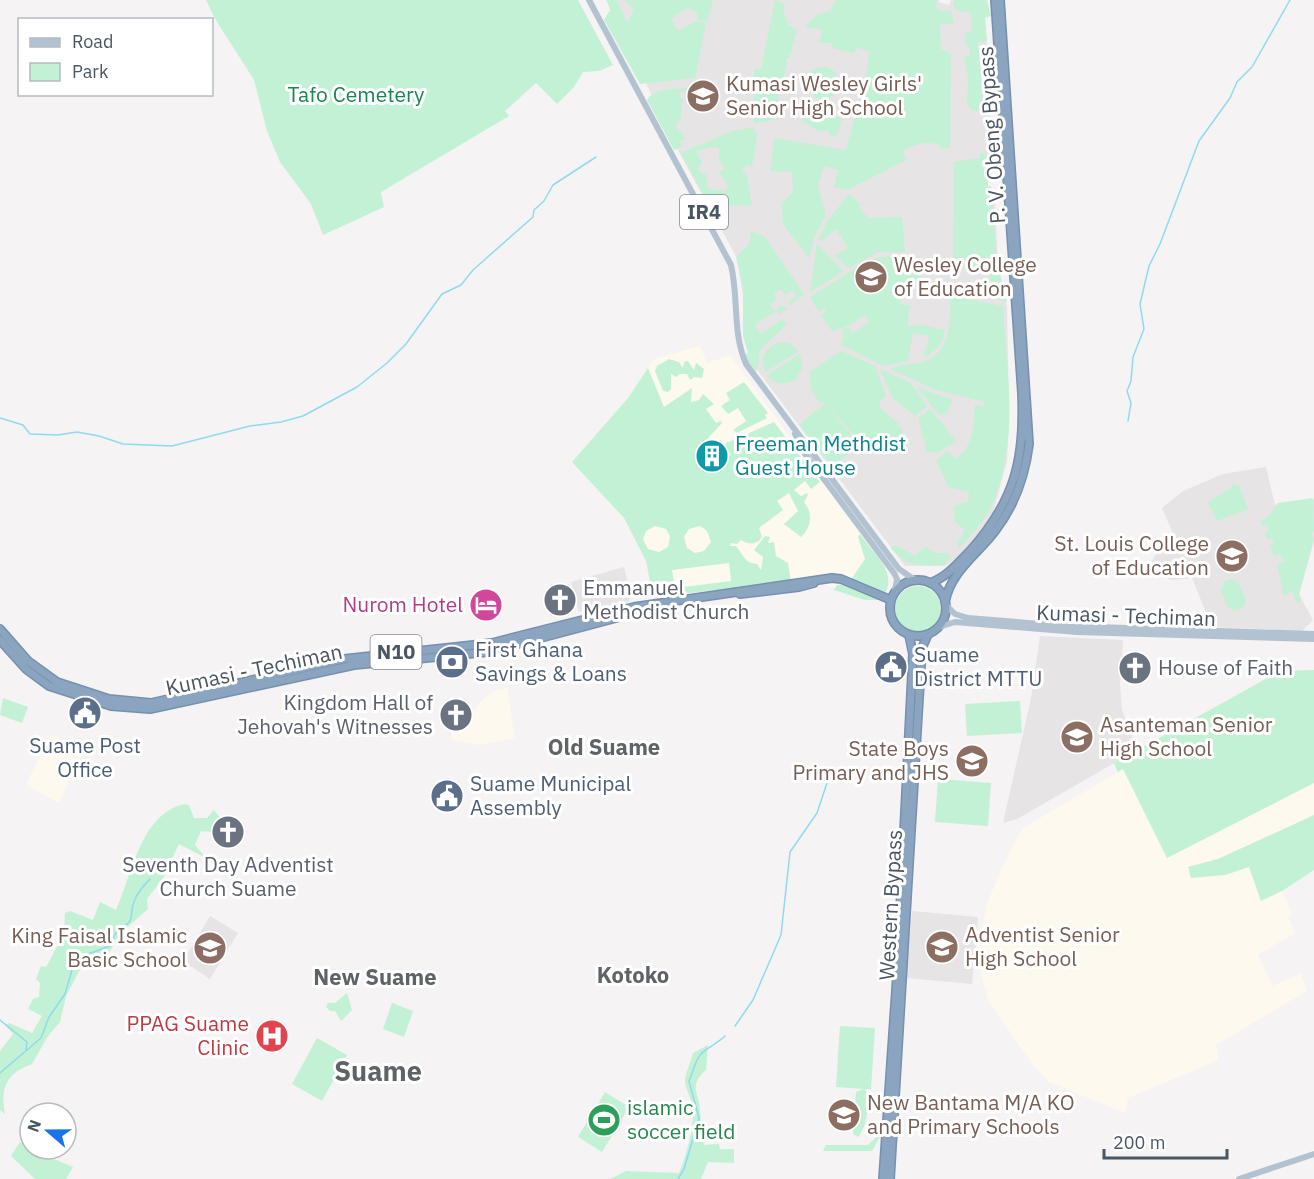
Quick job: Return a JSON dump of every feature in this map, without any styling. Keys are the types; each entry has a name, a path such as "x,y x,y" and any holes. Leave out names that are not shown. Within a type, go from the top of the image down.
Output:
{"highway":[{"name":"P. V. Obeng Bypass","path":"946,604 952,580 994,533 1010,509 1027,458 1030,426 1015,270 995,0"},
{"name":"P. V. Obeng Bypass","path":"930,583 942,579 988,531 1011,493 1023,443 1000,0"},
{"name":"N10","path":"0,629 28,661 57,682 109,699 135,704 151,703 344,659 485,644 642,605 763,586 841,579 891,600"},
{"path":"915,580 930,583 942,594 946,604 944,617 939,627 928,634 909,635 894,622 890,610 891,600 895,591 901,586 915,580"},
{"name":"Kumasi - Techiman","path":"0,640 26,669 49,686 111,706 150,709 354,665 488,652 668,604 799,587 816,581"},
{"name":"Western Bypass","path":"883,1179 922,648 928,634"},
{"name":"Western Bypass","path":"890,1179 912,776 913,654 909,635"}],"main road":[{"name":"IR4","path":"589,0 720,242 734,280 735,323 741,351 758,383 899,568 915,580"},
{"name":"IR4","path":"792,428 798,443 894,573 897,579 895,591"},
{"name":"Kumasi - Techiman","path":"946,604 955,614 968,618 1051,625 1314,634"},
{"name":"Kumasi - Techiman","path":"939,627 955,622 1077,632 1314,639"},
{"path":"1239,1179 1314,1154"}],"shaded area":[{"name":"Wesley College of Education","path":"606,0 939,0 949,5 951,0 984,3 987,45 978,46 984,106 990,114 988,186 991,186 995,202 998,265 1007,307 1009,414 1007,461 992,517 962,553 946,566 905,566 754,366 737,258 680,154"},
{"path":"700,346 707,363 730,355 860,534 886,573 875,598 807,581 653,597 646,561 624,518 572,462 628,398 654,359"},
{"name":"St. Louis College of Education","path":"1266,467 1275,505 1314,499 1314,541 1299,594 1313,620 1302,631 1212,627 1192,578 1171,580 1153,570 1150,565 1159,548 1174,536 1162,508 1183,491 1223,474"},
{"path":"624,567 630,591 629,602 579,612 571,582"},
{"name":"Asanteman Senior High School","path":"1040,636 1123,640 1120,684 1122,710 1137,750 1017,819 1003,823 1031,698"},
{"path":"507,688 515,738 478,745 452,740 451,724 463,725 483,699 496,690"},
{"path":"51,735 85,748 59,803 29,787 27,782"},
{"path":"1123,769 1167,858 1314,783 1314,815 1218,859 1189,867 1225,875 1249,867 1261,900 1282,891 1292,915 1288,917 1295,933 1258,955 1272,986 1301,973 1307,991 1216,1045 1219,1060 1128,1098 1125,1113 1049,1082 1032,1064 988,1000 976,953 988,901 1005,861 1023,828"},
{"name":"Adventist Senior High School","path":"912,911 978,917 972,984 906,978"},
{"name":"King Faisal Islamic Basic School","path":"210,916 238,933 210,979 189,965 185,958"}],"green space":[{"name":"Tafo Cemetery","path":"206,0 578,0 613,65 599,71 583,72 574,87 557,104 536,83 505,111 509,116 381,192 384,207 323,235 311,204 280,162 267,131 254,80 214,17"},
{"path":"607,0 617,0 627,23 634,10 625,0 713,0 707,21 698,20 697,12 687,8 671,19 678,31 697,21 706,23 695,78 640,84 604,20 610,10"},
{"path":"775,0 785,4 783,9 788,25 797,30 789,58 786,58 787,63 773,120 754,123 754,69 761,69"},
{"path":"836,0 937,0 935,6 941,11 951,10 954,24 940,24 941,49 951,54 950,148 940,148 940,144 913,146 903,151 906,160 847,190 834,187 838,170 824,166 818,186 826,215 815,236 809,258 783,224 782,203 793,192 792,172 770,171 774,138 846,150 867,72 869,52 857,47 854,53 832,48 833,43 819,43 823,30 805,27 816,15 830,11"},
{"path":"954,0 987,0 991,16 985,18 987,41 978,42 984,106 989,116 979,115 979,111 973,111 967,105 968,80 964,56 970,56 970,47 966,46 965,33 971,32 971,12 958,11 953,5"},
{"path":"823,67 834,72 839,83 834,94 823,99 812,94 807,83 812,72"},
{"path":"703,88 704,91 680,92 680,99 683,99 680,121 677,121 676,127 686,139 680,141 682,147 674,150 647,100 651,95 664,90"},
{"path":"803,108 822,114 827,112 842,119 836,137 831,136 827,130 820,132 802,121"},
{"path":"753,127 754,132 758,131 752,167 749,165 742,169 747,177 752,205 726,206 714,216 681,153 732,131","holes":["712,147 719,148 719,159 725,169 719,172 728,185 725,191 708,189 706,174 701,174 698,169 702,163 696,151"]},
{"path":"980,153 988,154 988,186 991,187 997,262 1007,302 989,297 991,267 969,267 968,259 953,258 954,162 980,158"},
{"path":"849,194 860,204 859,208 869,218 902,217 905,252 878,252 848,268 835,255 848,248 836,229 821,241 818,240 828,220"},
{"path":"751,231 765,237 804,294 789,306 789,301 797,296 793,290 785,295 781,289 774,294 777,299 770,305 774,311 782,306 788,308 779,314 776,311 755,325 761,334 782,319 787,324 760,350 757,370 754,373 744,355 748,353 743,336 743,288 736,257 749,244"},
{"path":"817,244 844,271 810,292"},
{"path":"887,256 900,257 901,266 909,267 909,273 919,275 919,283 910,283 910,294 901,295 901,305 909,305 908,326 922,325 945,330 938,347 923,358 929,336 913,333 908,361 883,366 841,345 844,336 842,329 849,328 853,333 869,322 865,315 848,326 832,331 821,315 826,311 824,308 819,312 810,297 865,262"},
{"path":"950,296 1003,306 1009,383 1009,433 1000,483 988,513 959,548 957,544 965,530 955,522 954,506 968,502 969,492 949,487 936,461 947,451 956,459 962,454 972,435 975,405 983,406 985,402 936,390 890,369 929,359 943,346 949,327"},
{"path":"780,342 789,343 799,351 766,372 763,367 763,358 767,350"},
{"path":"841,351 875,366 886,396 880,402 880,408 899,424 896,428 901,427 906,444 897,443 889,453 866,450 825,402 819,402 811,389 810,372"},
{"path":"800,354 803,367 795,380 780,384 767,375"},
{"path":"669,359 679,362 683,368 684,362 688,361 694,370 696,363 704,369 702,378 694,377 690,380 687,374 680,374 676,377 671,374 671,389 668,392 663,391 655,371 657,366"},
{"path":"648,368 664,407 692,388 691,402 699,400 703,394 714,404 706,409 716,423 721,421 722,423 697,450 715,470 731,454 724,447 726,443 774,422 820,482 811,489 805,481 794,490 801,496 807,493 808,495 804,502 810,515 809,524 801,537 784,524 798,511 789,493 777,501 783,510 759,528 762,537 758,542 747,543 741,540 737,544 731,543 730,546 736,546 747,561 757,564 761,570 763,557 754,550 765,536 770,537 768,543 774,542 776,556 788,563 791,582 653,597 646,561 624,518 572,462 628,398","holes":["655,526 666,529 670,536 668,547 659,552 648,549 643,539 646,531","700,526 707,531 711,542 704,551 695,553 687,548 684,537 689,529","729,563 731,581 675,588 672,570"]},
{"path":"880,369 911,383 927,406 915,416 892,397"},
{"path":"744,382 768,413 765,415 767,418 737,433 733,430 746,421 738,408 728,414 721,406 730,400 726,393"},
{"path":"917,387 953,400 946,414 939,415"},
{"path":"825,403 859,445 833,467 799,425"},
{"path":"930,409 956,441 937,453 927,452 918,419"},
{"path":"1232,484 1239,486 1248,509 1217,521 1208,502 1231,488"},
{"path":"1313,498 1314,531 1311,534 1314,539 1299,594 1301,602 1297,603 1292,591 1284,596 1277,565 1285,561 1279,554 1274,556 1270,545 1274,543 1272,538 1267,540 1265,532 1269,530 1266,524 1262,526 1260,521 1266,519 1278,503"},
{"path":"860,534 879,558 887,574 886,591 880,600 865,600 834,590 837,585 848,584 865,559 858,537"},
{"path":"896,545 915,556 926,547 935,553 947,553 950,556 944,565 909,563 891,548"},
{"path":"1232,579 1238,582 1246,600 1244,606 1237,611 1228,608 1221,590 1225,581"},
{"path":"923,586 935,592 940,600 940,618 935,626 927,631 913,632 905,629 898,622 895,604 898,596 905,589"},
{"path":"1314,670 1314,783 1167,858 1123,769 1118,772 1114,763 1280,671"},
{"path":"3,698 28,707 22,723 0,715"},
{"path":"1020,701 1022,733 967,736 965,704"},
{"path":"938,779 991,783 988,826 935,822"},
{"path":"184,804 189,805 194,818 207,818 214,810 222,820 213,832 201,831 195,845 206,858 179,844 169,865 172,866 147,899 148,909 122,932 103,962 84,962 66,996 60,1022 48,1036 32,1064 17,1072 7,1082 4,1096 5,1114 0,1110 0,1051 13,1034 5,1025 9,1023 32,1033 42,1016 28,1009 33,999 39,997 40,983 36,979 41,966 46,967 64,934 65,913 70,911 93,920 100,902 116,910 133,863 148,833 157,820 169,810"},
{"path":"1314,815 1314,870 1282,891 1261,901 1249,867 1225,875 1191,878 1188,867 1218,859"},
{"path":"347,993 352,1010 341,1021 335,1011 330,1011 326,1007 328,1003 335,1003"},
{"path":"392,1003 413,1011 404,1037 383,1029"},
{"path":"840,1026 875,1028 871,1089 865,1089 868,1100 867,1113 864,1127 858,1137 853,1134 856,1092 864,1089 836,1087"},
{"path":"317,1038 347,1055 322,1101 292,1084"},
{"path":"708,1045 706,1070 697,1080 696,1085 703,1141 704,1145 719,1144 720,1149 734,1149 734,1163 708,1162 701,1179 610,1179 626,1171 679,1173 685,1158 693,1116 692,1104 685,1084 686,1077 693,1053"},
{"name":"islamic soccer field","path":"605,1092 629,1107 602,1152 578,1137"},
{"path":"879,1134 881,1135 872,1151 823,1151 826,1145 868,1145"},
{"path":"18,1145 18,1161 59,1161 73,1167 66,1179 35,1179 11,1156"}],"waterway":[{"path":"1128,421 1131,403 1127,391 1131,381 1133,357 1144,329 1140,304 1149,266 1160,244 1199,141 1230,98 1237,82 1252,67 1290,0"},
{"path":"0,418 23,425 30,434 58,435 77,432 123,444 172,446 250,426 281,422 303,416 357,387 387,363 406,344 442,294 461,285 473,270 533,217 534,210 544,201 553,185 596,157"},
{"path":"735,1026 753,1000 781,935 790,852 817,813 829,777"},
{"path":"0,1073 41,1038 49,1017 65,994 74,963 80,957 110,946 117,930 130,920 135,899 150,879"},
{"path":"0,1020 27,1042 26,1050"},
{"path":"678,1179 684,1169 699,1118 689,1081 701,1054 725,1036"}],"place":[{"name":"Kumasi Wesley Girls' Senior High School","path":"703,96"},
{"name":"Wesley College of Education","path":"871,277"},
{"name":"Freeman Methdist Guest House","path":"712,456"},
{"name":"St. Louis College of Education","path":"1232,556"},
{"name":"Emmanuel Methodist Church","path":"560,600"},
{"name":"Nurom Hotel","path":"486,605"},
{"name":"First Ghana Savings & Loans","path":"452,662"},
{"name":"Suame District MTTU","path":"891,667"},
{"name":"House of Faith","path":"1135,668"},
{"name":"Suame Post Office","path":"85,713"},
{"name":"Kingdom Hall of Jehovah's Witnesses","path":"456,715"},
{"name":"Asanteman Senior High School","path":"1077,737"},
{"name":"State Boys Primary and JHS","path":"972,761"},
{"name":"Suame Municipal Assembly","path":"447,796"},
{"name":"Seventh Day Adventist Church Suame","path":"228,832"},
{"name":"Adventist Senior High School","path":"942,947"},
{"name":"King Faisal Islamic Basic School","path":"210,948"},
{"name":"PPAG Suame Clinic","path":"272,1036"},
{"name":"New Bantama M/A KO and Primary Schools","path":"844,1115"},
{"name":"islamic soccer field","path":"604,1120"}],"district":[{"name":"Old Suame","path":"604,747"},
{"name":"Kotoko","path":"633,975"},
{"name":"New Suame","path":"375,977"},
{"name":"Suame","path":"378,1072"}]}
